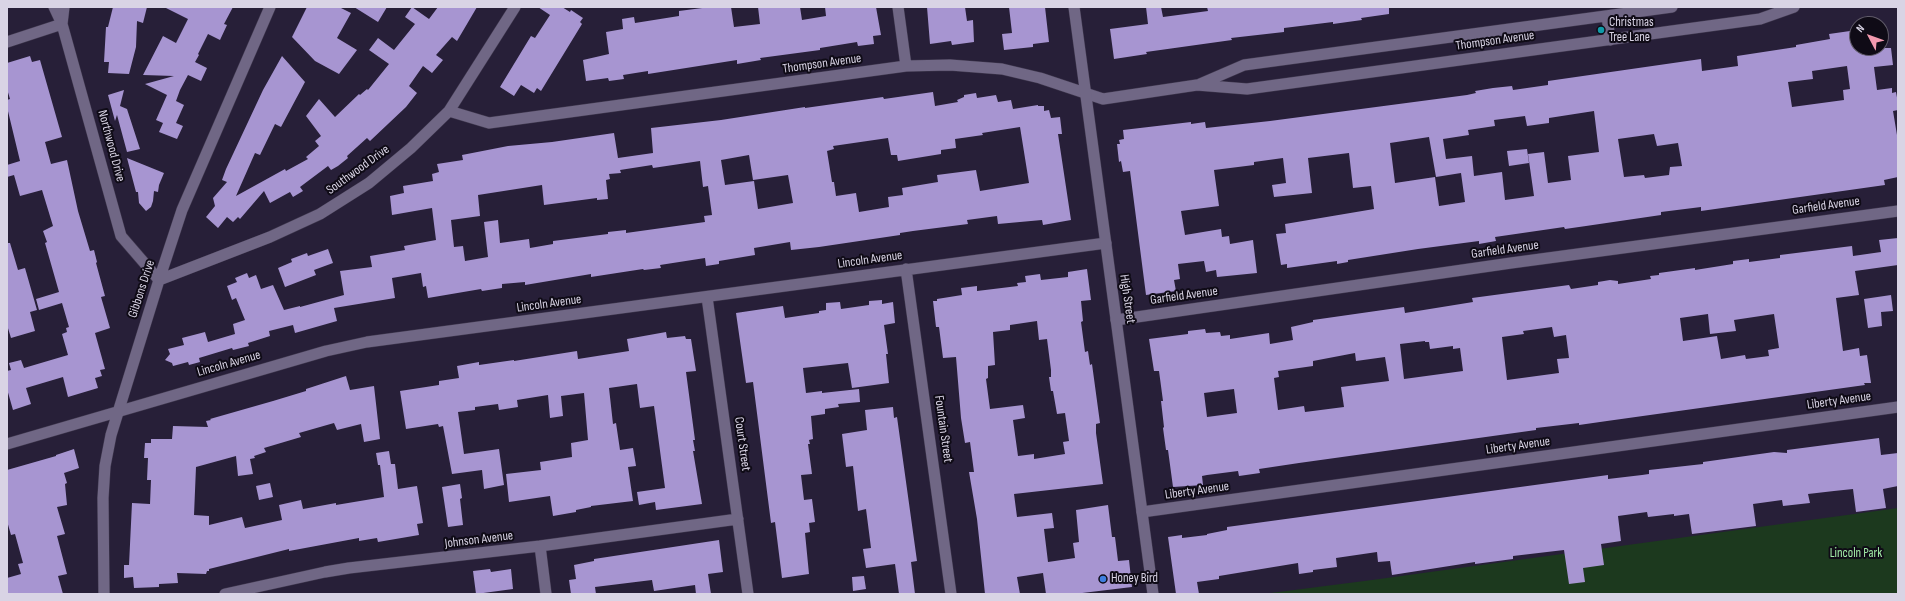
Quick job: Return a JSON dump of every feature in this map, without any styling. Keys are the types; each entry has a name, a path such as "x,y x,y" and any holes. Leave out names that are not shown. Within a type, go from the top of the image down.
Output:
{"street":[{"path":"7,42 62,24 54,7"},
{"name":"Northwood Drive","path":"64,7 62,24 121,236 158,280"},
{"name":"Gibbons Drive","path":"104,594 103,498 105,466 110,435 158,280 182,210 270,7"},
{"name":"Southwood Drive","path":"158,280 270,237 320,214 369,183 411,148 449,111 515,7"},
{"path":"898,7 906,66"},
{"name":"High Street","path":"1074,7 1153,594"},
{"name":"Thompson Avenue","path":"449,111 489,123 906,66 950,65 1002,69 1040,78 1106,99 1197,85 1244,65 1672,7"},
{"name":"Thompson Avenue","path":"1197,85 1246,90 1760,19 1794,7"},
{"path":"1607,16 1610,40"},
{"name":"Garfield Avenue","path":"1116,320 1511,263 1898,211"},
{"name":"Lincoln Avenue","path":"7,444 326,350 367,342 1106,243"},
{"name":"Fountain Street","path":"906,269 951,594"},
{"name":"Court Street","path":"707,297 748,594"},
{"name":"Liberty Avenue","path":"1142,512 1898,407"},
{"name":"Johnson Avenue","path":"225,594 325,572 540,546 738,519"},
{"path":"540,546 546,594"}],"green space":[{"name":"Lincoln Park","path":"1898,508 1898,594 1263,594 1372,580"}],"building":[{"path":"113,7 147,7 143,23 137,21 136,47 129,74 108,73 109,62 104,62 106,27 108,27"},
{"path":"164,7 233,7 224,24 227,25 220,40 208,34 198,54 199,55 195,62 207,68 201,81 188,75 180,90 176,101 184,105 176,123 183,126 177,139 159,132 163,123 156,120 167,95 145,84 174,76 143,75 163,36 176,43 188,19"},
{"path":"307,7 339,7 351,13 337,38 357,50 339,74 315,61 292,37"},
{"path":"354,7 387,7 378,22"},
{"path":"412,7 429,19 438,7 477,7 457,41 452,37 436,55 443,60 432,73 423,66 409,86 417,93 406,107 370,141 367,138 338,166 331,170 328,166 300,187 303,191 293,197 290,192 270,203 264,191 240,219 238,217 233,222 227,217 218,228 206,217 215,206 213,198 227,182 222,180 226,169 263,90 282,56 305,82 281,127 275,124 260,155 255,153 236,196 285,169 286,171 308,159 306,157 319,146 315,141 321,136 306,116 319,99 335,117 359,94 360,95 367,89 368,90 389,64 369,50 378,38 394,50 415,24 405,17"},
{"path":"538,7 562,7 570,12 571,10 583,18 580,22 582,24 541,91 537,88 534,93 521,85 514,96 500,87 531,36 535,38 550,15"},
{"path":"710,7 731,7 734,27 760,24 758,7 800,7 802,20 826,16 825,7 876,7 881,35 873,36 874,44 858,46 857,42 820,48 820,50 760,58 761,60 737,64 737,60 648,74 648,71 623,75 624,79 609,81 608,78 586,81 583,60 609,54 606,32 623,29 622,19 634,17 635,23 679,16 679,11"},
{"path":"927,7 965,7 967,21 973,20 974,42 952,45 951,41 930,44"},
{"path":"1009,7 1045,7 1049,42 1033,44 1033,47 1004,50 1002,34 1012,33"},
{"path":"1146,7 1161,7 1163,17 1208,11 1207,7 1389,7 1389,14 1333,24 1333,22 1284,28 1284,32 1231,38 1232,40 1146,52 1147,54 1114,59 1110,29 1148,24"},
{"path":"1849,31 1849,56 1889,56 1889,48 1891,48 1893,65 1874,67 1877,90 1892,88 1892,93 1896,92 1898,103 1898,110 1893,111 1898,141 1898,177 1884,180 1885,185 1701,211 1701,207 1661,212 1661,215 1565,229 1564,227 1495,237 1496,241 1479,244 1479,241 1348,260 1348,262 1337,264 1337,261 1287,268 1287,264 1281,265 1276,234 1286,233 1285,224 1374,209 1371,186 1353,188 1349,153 1308,158 1312,193 1274,197 1272,185 1286,183 1283,158 1254,162 1254,165 1214,170 1219,206 1181,211 1185,235 1221,229 1222,237 1229,236 1230,244 1253,240 1257,273 1217,277 1216,270 1206,272 1204,261 1178,264 1180,279 1174,280 1176,291 1146,295 1130,171 1123,172 1121,161 1119,162 1117,144 1120,144 1119,140 1124,139 1123,130 1191,122 1191,124 1205,122 1206,128 1270,121 1467,95 1476,93 1475,91 1493,88 1512,86 1513,90 1548,85 1548,81 1701,59 1702,71 1738,66 1737,56 1796,47 1796,45 1830,39 1829,34","holes":["1847,66 1850,89 1843,90 1844,100 1792,107 1788,82 1813,79 1812,71","1594,111 1599,152 1568,156 1571,180 1548,183 1544,152 1528,154 1534,196 1505,200 1502,172 1474,176 1472,156 1446,159 1443,139 1469,135 1468,130 1495,126 1494,120 1525,116 1527,126 1549,123 1549,118","1654,134 1657,146 1678,143 1682,166 1670,167 1669,175 1645,178 1644,175 1624,177 1618,139","1429,137 1436,177 1461,173 1465,202 1439,206 1435,177 1395,183 1390,143"]},
{"path":"30,56 32,62 40,60 62,137 45,142 51,164 67,160 78,211 90,251 94,250 105,296 101,297 110,328 95,333 105,369 100,370 102,376 95,378 98,388 68,397 63,377 26,388 31,404 13,410 7,389 7,371 11,370 9,363 21,360 24,368 68,355 62,334 67,332 66,328 69,327 62,303 39,310 36,299 59,292 43,231 53,226 42,190 20,196 14,175 7,177 7,165 20,161 7,107 7,100 10,99 7,89 7,63"},
{"path":"124,90 120,106 127,109 140,149 127,152 117,115 115,121 108,95"},
{"path":"933,92 935,106 958,102 957,100 964,97 964,95 976,93 977,98 996,95 998,102 1011,100 1013,109 1038,105 1044,106 1044,111 1049,110 1051,118 1060,117 1062,134 1058,134 1071,220 1043,225 1042,220 998,224 997,216 967,220 968,224 900,233 900,235 819,247 791,250 790,242 754,248 755,255 719,261 719,264 706,266 705,258 660,265 661,268 643,269 591,277 591,274 525,285 525,282 502,284 502,288 482,291 481,289 428,298 426,286 423,287 421,273 392,278 395,298 334,308 337,321 295,333 293,325 269,331 270,336 248,343 249,346 233,350 232,348 199,358 200,362 189,365 188,362 173,366 172,363 165,360 170,354 168,349 184,345 182,338 205,332 208,342 235,334 233,324 245,320 236,298 232,300 227,286 237,282 235,278 247,273 249,278 256,275 261,289 273,285 284,310 300,307 344,295 340,271 372,267 370,256 405,250 404,246 436,240 432,208 392,215 390,196 404,193 403,186 433,181 432,174 439,172 437,164 463,160 462,155 508,146 552,142 614,133 618,158 653,153 651,128 721,120 883,97 884,99","holes":["1020,127 1029,183 980,191 976,170 937,175 938,182 902,188 903,195 888,197 889,207 859,212 856,193 836,196 827,151 834,149 833,146 888,138 891,155 897,155 898,161 941,154 941,150 956,148 955,139","749,155 753,180 788,175 793,203 758,209 754,181 725,185 721,160","700,161 703,187 708,186 712,215 704,216 705,222 626,233 626,230 608,232 608,234 553,241 553,244 530,248 529,239 500,243 498,220 484,222 488,257 465,261 463,246 454,247 451,220 480,216 478,195 542,185 544,205 597,198 597,200 608,199 606,180 610,179 609,174 621,173 620,170 652,165 653,168"]},
{"path":"1527,149 1529,163 1509,166 1507,151"},
{"path":"127,158 164,173 158,192 154,191 151,207 146,211 139,203 138,192 136,192"},
{"path":"1898,238 1898,265 1855,271 1859,295 1836,298 1843,351 1859,348 1860,356 1867,355 1871,383 1579,425 1579,423 1536,428 1536,430 1259,469 1260,473 1239,476 1238,471 1207,475 1202,476 1203,485 1173,487 1168,450 1166,450 1163,428 1161,401 1163,401 1159,371 1154,371 1149,339 1188,334 1188,331 1205,329 1206,333 1220,332 1221,336 1230,335 1230,339 1269,333 1270,344 1293,340 1291,327 1313,322 1313,320 1404,307 1405,313 1473,302 1472,298 1569,285 1571,289 1598,285 1598,282 1610,280 1618,281 1618,284 1651,279 1650,276 1659,275 1659,273 1695,268 1695,270 1733,264 1733,261 1749,259 1749,262 1780,258 1780,255 1852,246 1853,256 1881,252 1879,240","holes":["1708,314 1710,334 1736,331 1734,320 1774,314 1779,348 1768,350 1769,356 1746,359 1745,355 1721,359 1717,336 1683,341 1680,318","1552,327 1554,337 1566,335 1569,358 1557,359 1559,373 1507,380 1502,337 1524,334 1523,331","1425,341 1429,342 1430,349 1453,346 1453,349 1460,348 1463,371 1404,379 1400,344","1355,353 1356,361 1385,357 1389,381 1341,387 1344,407 1305,412 1304,406 1278,410 1274,378 1279,377 1278,371 1313,366 1313,361","1234,389 1237,413 1207,417 1204,393"]},
{"path":"7,243 10,243 18,270 25,268 37,310 30,312 35,331 11,338 7,325"},
{"path":"328,249 333,263 314,270 316,275 285,287 278,268 292,262 291,259 307,253 308,256"},
{"path":"1087,269 1091,300 1081,301 1083,321 1081,322 1085,352 1088,351 1090,365 1092,364 1100,423 1096,424 1096,433 1103,484 1014,494 1017,517 1052,513 1054,528 1044,529 1048,562 1075,558 1073,543 1079,542 1076,510 1108,505 1112,537 1115,537 1118,561 1129,560 1132,587 1074,594 1046,594 1043,573 1017,577 1020,594 985,594 977,519 969,472 974,472 970,442 965,443 961,418 956,357 943,358 939,327 936,327 933,301 962,295 961,288 977,286 977,291 1018,286 1017,283 1026,282 1025,276 1040,274 1041,280 1068,277 1068,272","holes":["1037,321 1039,340 1047,339 1051,370 1051,377 1049,377 1051,391 1053,391 1057,414 1065,413 1069,441 1063,442 1065,454 1034,459 1034,454 1018,456 1013,420 1025,418 1023,405 990,409 986,379 988,378 988,366 995,365 993,332 1010,330 1010,325"]},
{"path":"1891,295 1893,311 1881,312 1882,326 1868,328 1864,299"},
{"path":"882,300 882,304 893,302 895,323 884,325 888,354 886,354 889,383 852,388 848,363 803,368 806,393 822,391 822,393 859,389 860,402 838,404 839,407 825,409 825,414 811,416 813,439 809,440 810,444 808,444 812,474 801,475 804,500 812,499 815,522 809,523 810,532 805,533 809,574 782,578 775,522 771,523 753,382 746,383 736,313 783,306 785,318 819,313 819,311 826,310 826,303 840,302 841,309 869,305 869,301"},
{"path":"666,332 667,338 685,336 686,339 691,339 696,371 686,372 695,440 693,440 695,451 693,451 702,504 656,510 655,502 639,505 637,492 665,488 654,406 640,408 637,384 609,388 613,424 616,423 620,450 633,448 636,466 628,467 633,501 591,506 576,510 576,512 553,516 550,496 509,502 506,474 541,470 540,462 572,457 571,443 588,440 584,393 561,396 563,416 550,418 548,395 517,400 518,407 499,410 498,404 475,407 475,410 458,412 464,454 499,449 504,485 484,489 482,470 452,474 443,426 439,427 438,424 406,429 400,391 439,385 439,381 459,378 457,366 479,362 479,365 514,361 577,351 578,359 629,351 627,339"},
{"path":"346,376 350,390 374,386 380,439 364,442 361,424 337,430 334,423 299,433 301,437 264,448 266,452 250,459 253,474 238,476 236,456 196,467 194,515 209,516 209,525 242,517 245,528 282,520 279,505 301,500 303,509 384,497 380,465 378,465 376,453 389,451 391,464 395,464 398,489 417,486 423,523 417,524 419,535 378,542 377,538 359,541 359,538 289,551 289,549 209,569 206,574 177,573 178,583 159,584 159,587 134,588 133,577 124,578 124,565 129,565 132,503 150,504 151,480 147,480 148,458 144,458 145,443 151,443 151,439 172,439 173,426 208,427 206,421 211,420 210,419 306,391 306,389"},
{"path":"893,407 894,418 897,417 917,561 911,562 915,594 899,594 895,564 866,568 863,549 871,548 866,509 858,511 853,466 846,467 842,434 867,430 865,410"},
{"path":"1879,438 1881,455 1898,453 1898,486 1883,489 1886,508 1856,512 1853,489 1808,494 1810,503 1783,506 1782,500 1753,504 1756,526 1692,534 1689,514 1648,517 1647,512 1618,516 1621,541 1601,544 1604,565 1583,568 1585,582 1569,584 1564,550 1513,556 1513,559 1475,564 1475,562 1392,575 1390,561 1378,562 1377,552 1336,558 1337,567 1313,570 1313,572 1299,574 1298,563 1219,576 1219,579 1197,582 1199,594 1176,594 1168,537 1182,535 1182,538 1207,535 1227,530 1227,527 1608,475 1608,479 1642,475 1649,474 1649,470 1703,464 1703,462 1774,452 1787,453 1787,450"},
{"path":"74,449 79,468 64,473 67,483 65,484 67,505 57,507 65,534 57,536 67,574 58,576 63,594 7,594 7,578 21,574 18,564 23,563 15,534 11,535 7,521 7,470 56,456"},
{"path":"270,483 273,497 259,500 256,486"},
{"path":"460,484 463,525 448,527 442,487"},
{"path":"719,540 723,572 708,574 711,594 696,594 695,585 654,591 652,580 595,587 596,594 571,594 569,580 576,579 574,565 594,561 594,559"},
{"path":"490,569 491,572 511,569 513,589 476,594 473,571"},
{"path":"864,576 866,589 853,591 852,577"}],"place":[{"name":"Christmas Tree Lane","path":"1601,30"},
{"name":"Honey Bird","path":"1103,579"}]}
